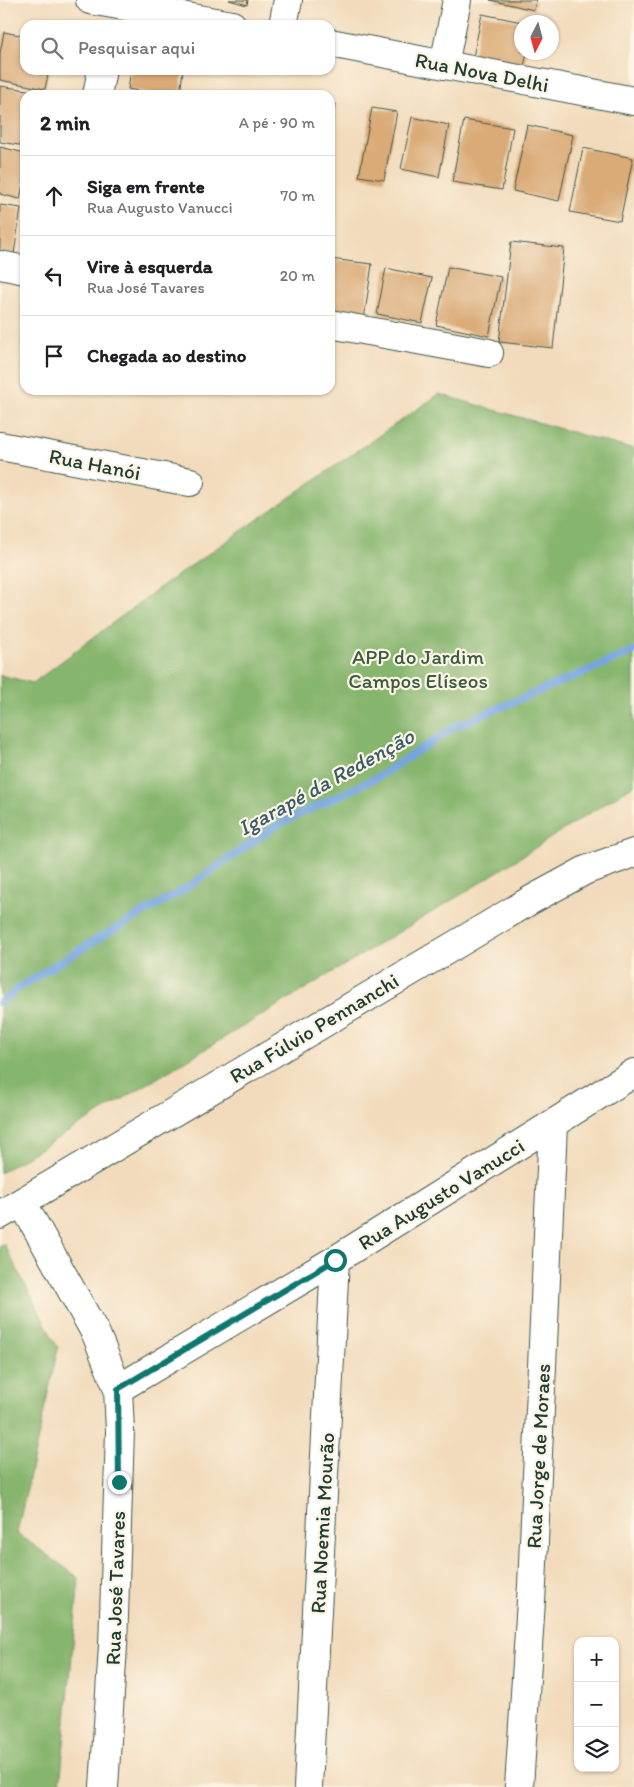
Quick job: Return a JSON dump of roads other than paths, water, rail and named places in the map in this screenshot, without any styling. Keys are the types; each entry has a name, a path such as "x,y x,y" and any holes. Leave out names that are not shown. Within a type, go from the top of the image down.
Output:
{"street":[{"path":"284,20 288,0"},
{"path":"444,66 457,0"},
{"path":"105,10 190,20"},
{"name":"Rua Nova Delhi","path":"335,44 444,66 634,100"},
{"path":"98,90 101,75"},
{"path":"0,265 20,269"},
{"path":"335,325 489,353"},
{"name":"Rua Hanói","path":"0,446 190,482"},
{"name":"Rua Fúlvio Pennanchi","path":"11,1208 531,900 586,870 634,853"},
{"name":"Rua Augusto Vanucci","path":"118,1389 335,1260 634,1073"},
{"name":"Rua Jorge de Moraes","path":"519,1787 533,1566 553,1124"},
{"name":"Rua José Tavares","path":"11,1208 96,1334 118,1389 120,1431 114,1637 104,1787"},
{"name":"Rua Noemia Mourão","path":"308,1787 335,1260"}],"waterway":[{"name":"Igarapé da Redenção","path":"0,1003 20,987 89,944 185,889 277,825 378,777 456,726 634,651"}],"park label":[{"name":"APP do Jardim Campos Elíseos","path":"418,668"}]}
